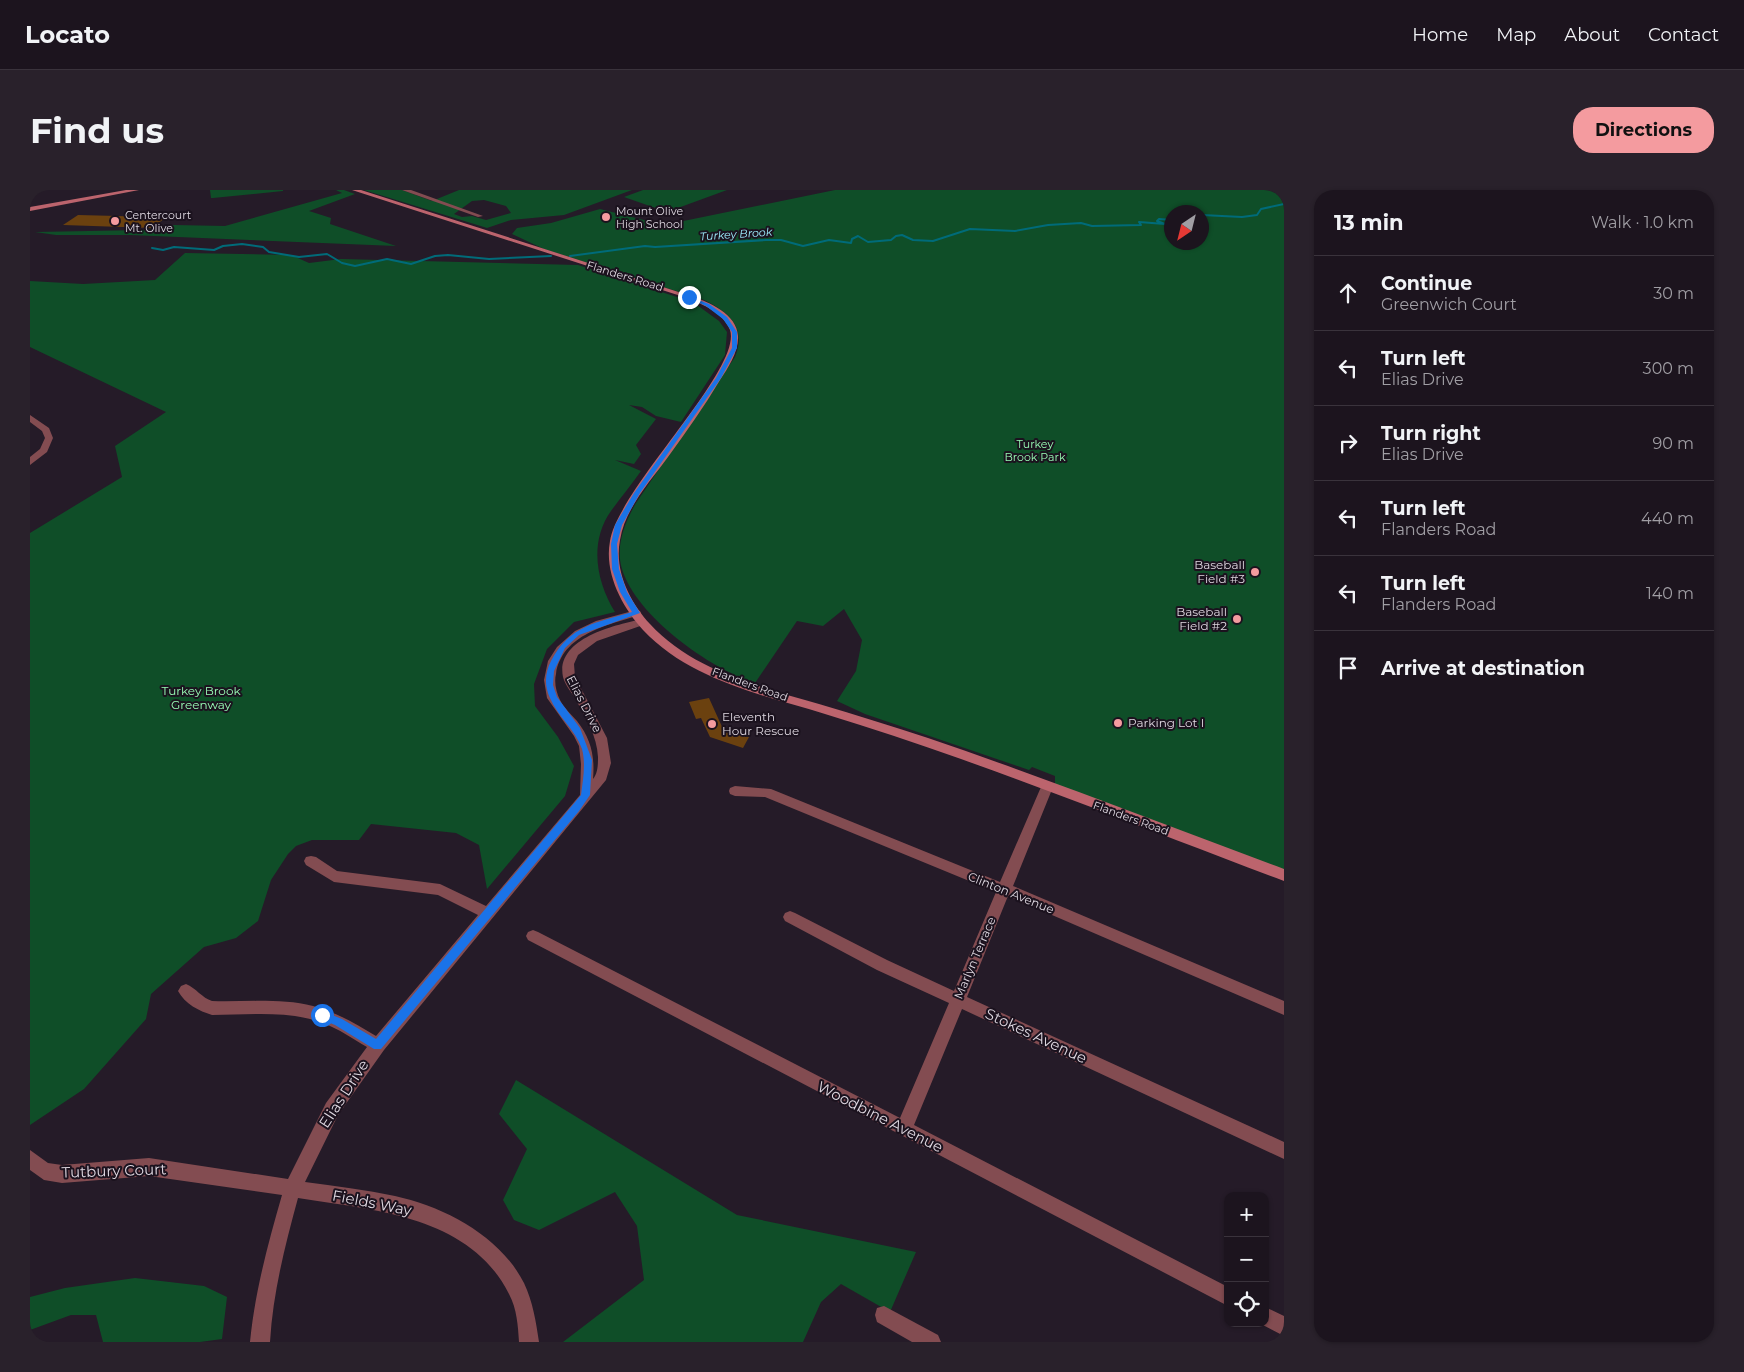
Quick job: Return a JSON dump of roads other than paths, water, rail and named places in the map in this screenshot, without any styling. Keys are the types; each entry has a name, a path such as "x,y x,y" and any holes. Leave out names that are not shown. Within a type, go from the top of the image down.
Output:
{"main road":[{"path":"30,209 136,190"},
{"name":"Flanders Road","path":"356,190 689,297 714,309 729,322 736,338 735,348 634,497 618,525 614,544 616,569 624,592 639,617 668,646 730,680 925,742 1284,875"}],"street":[{"path":"405,190 480,216"},
{"path":"30,418 46,430 49,438 44,450 30,462"},
{"name":"Elias Drive","path":"586,795 588,760 586,748 576,728 560,709 553,697 550,685 550,671 562,647 577,634 589,628 639,617"},
{"name":"Elias Drive","path":"260,1342 263,1305 272,1261 292,1189 332,1109 378,1045 602,777 606,752 569,678 568,665 576,651 586,642 639,617"},
{"name":"Marlyn Terrace","path":"904,1129 1047,787"},
{"name":"Clinton Avenue","path":"735,791 766,792 1004,889 1284,1008"},
{"path":"311,861 334,876 440,890 489,914"},
{"name":"Stokes Avenue","path":"790,918 882,965 1284,1151"},
{"name":"Woodbine Avenue","path":"533,936 1224,1295"},
{"path":"186,990 202,1005 212,1008 301,1011 322,1015 378,1045"},
{"name":"Tutbury Court","path":"30,1159 44,1171 62,1174 149,1167 292,1189"},
{"name":"Fields Way","path":"292,1189 404,1208 441,1221 469,1236 496,1258 518,1287 528,1319 529,1342"},
{"path":"884,1315 931,1342"},
{"path":"1269,1318 1284,1326"}],"waterway":[{"name":"Turkey Brook","path":"1209,215 1242,217 1257,215 1261,209 1284,204"},
{"name":"Turkey Brook","path":"1164,219 1157,221 1164,224"},
{"name":"Turkey Brook","path":"570,256 645,246 766,240 781,240 803,246 829,240 851,243 852,239 858,236 868,242 891,240 896,236 902,235 913,240 933,241 970,229 1015,231 1048,225 1081,223 1092,226 1141,225 1139,222 1164,224"},
{"name":"Turkey Brook","path":"152,248 163,250 174,247 214,250 223,246 242,244 263,247 269,252 299,257 327,254 342,263 355,266 387,259 411,264 435,256 448,255 489,259 551,256"}],"place":[{"name":"Mount Olive High School","path":"606,217"},
{"name":"Centercourt Mt. Olive","path":"115,221"},
{"name":"Baseball Field #3","path":"1255,572"},
{"name":"Baseball Field #2","path":"1237,619"},
{"name":"Parking Lot I","path":"1118,723"},
{"name":"Eleventh Hour Rescue","path":"712,724"}],"park label":[{"name":"Turkey Brook Park","path":"1035,450"},
{"name":"Turkey Brook Greenway","path":"201,698"}]}
